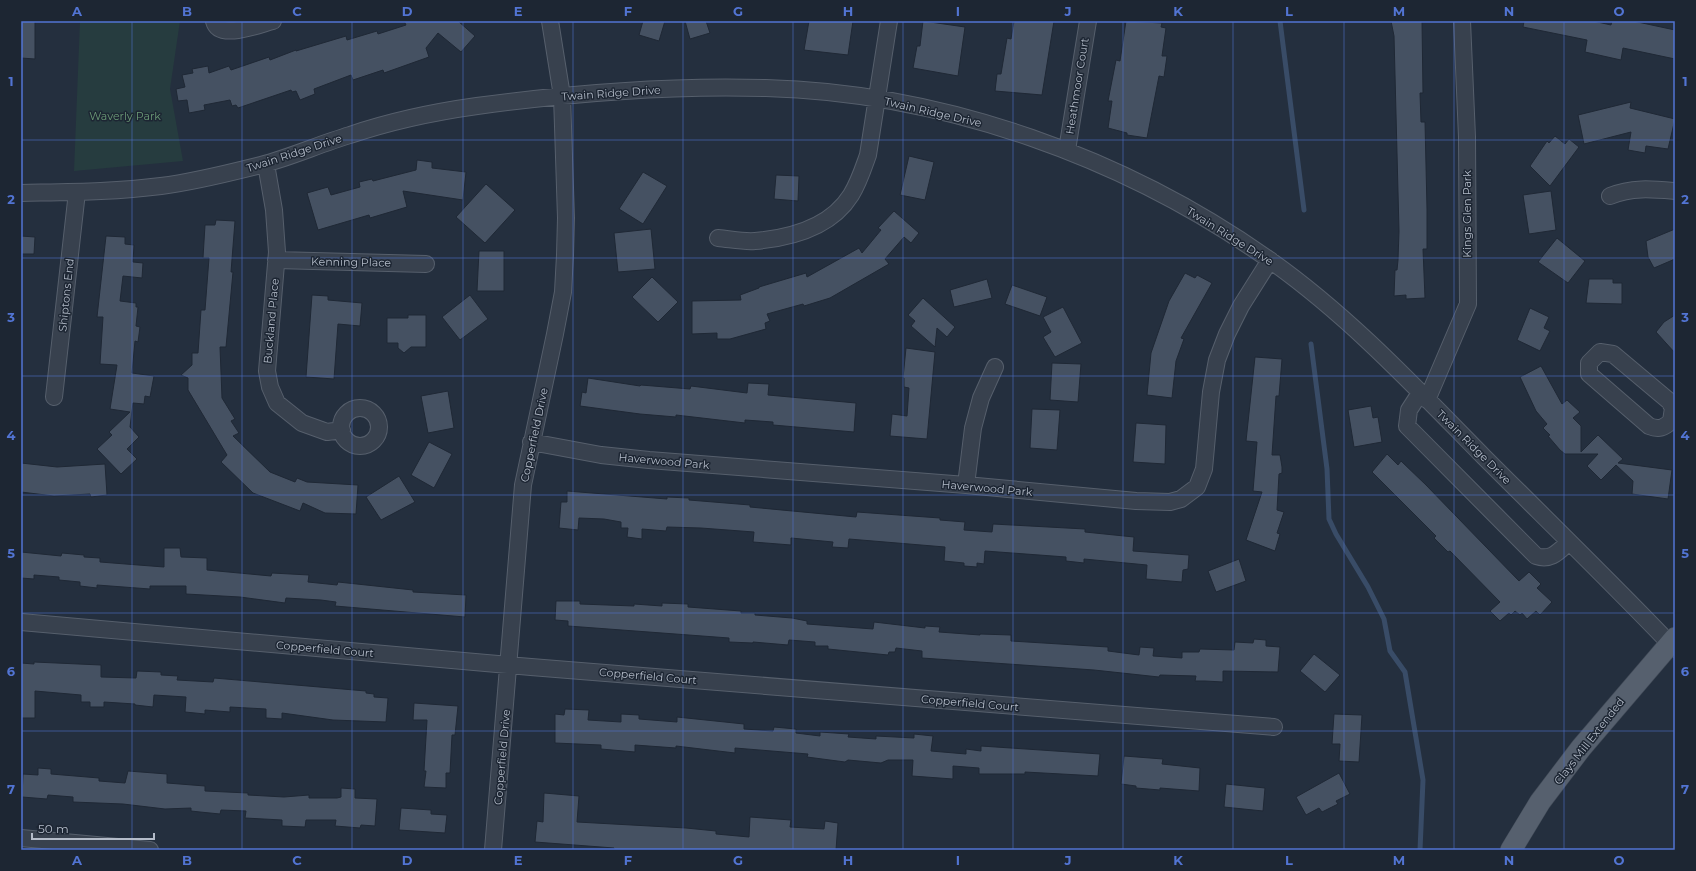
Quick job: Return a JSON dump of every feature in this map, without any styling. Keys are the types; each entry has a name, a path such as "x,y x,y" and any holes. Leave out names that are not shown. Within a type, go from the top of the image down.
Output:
{"main road":[{"name":"Clays Mill Extended","path":"1511,850 1540,802 1581,748 1673,644"}],"street":[{"path":"214,21 221,30 230,32 273,21"},
{"name":"Copperfield Drive","path":"494,850 510,665 523,485 531,442 547,375 562,292 566,218 562,96 550,21"},
{"path":"718,238 753,241 777,238 812,228 835,214 851,196 861,175 872,136 890,21"},
{"name":"Heathmoor Court","path":"1067,150 1088,21"},
{"name":"Kings Glen Park","path":"1462,21 1467,137 1468,304 1424,396 1409,410 1407,426 1536,556 1544,558 1554,556 1569,542"},
{"name":"Twain Ridge Drive","path":"21,193 77,192 167,186 266,164 355,133 397,122 476,106 562,96 679,88 761,88 809,90 877,99 927,108 969,119 1067,150 1178,203 1270,260 1337,314 1424,396 1673,644"},
{"name":"Buckland Place","path":"266,164 274,210 277,252 267,371 270,387 277,403 302,424 327,432 342,430"},
{"path":"1610,196 1624,190 1650,189 1675,191"},
{"name":"Shiptons End","path":"54,397 77,192"},
{"name":"Kenning Place","path":"276,260 426,264"},
{"name":"Haverwood Park","path":"531,442 601,455 649,460 966,485 1136,501 1170,502 1181,499 1198,487 1204,469 1211,392 1217,360 1227,334 1241,306 1270,260"},
{"path":"1600,352 1613,354 1672,400 1673,408 1671,421 1664,427 1656,429 1649,426 1589,374 1589,363 1600,352"},
{"path":"966,485 973,428 980,398 995,367"},
{"name":"Copperfield Court","path":"21,622 510,665 1274,727"},
{"path":"21,838 150,850"}],"green space":[{"name":"Waverly Park","path":"80,21 180,21 170,89 183,161 74,171"}],"building":[{"path":"21,21 35,21 35,59 21,58"},
{"path":"404,21 458,21 475,36 461,52 438,33 426,48 429,57 384,73 383,70 353,80 351,75 314,89 315,94 300,100 296,91 292,92 291,90 238,108 236,105 232,106 230,100 204,105 205,110 189,113 187,100 178,101 176,89 185,87 182,75 193,73 192,69 208,66 209,73 229,66 231,70 269,57 270,60 296,50 346,36 347,40 377,31 378,34 406,25"},
{"path":"643,21 665,21 659,41 639,35"},
{"path":"685,21 706,21 710,33 690,39"},
{"path":"809,21 853,21 848,55 804,50"},
{"path":"923,21 965,27 958,76 913,68 917,46 920,46"},
{"path":"1014,21 1054,21 1042,95 995,91 997,74 1001,74 1007,38 1011,39"},
{"path":"1126,21 1162,23 1161,27 1166,28 1162,56 1167,56 1164,77 1159,76 1147,138 1127,135 1127,133 1108,128 1112,101 1108,101 1116,60 1120,61"},
{"path":"1391,21 1422,21 1423,93 1420,93 1421,122 1425,122 1427,209 1427,249 1423,249 1425,298 1406,299 1406,295 1394,296 1395,270 1397,270 1398,260 1399,231 1394,36"},
{"path":"1524,21 1593,21 1611,25 1612,21 1633,21 1675,30 1675,59 1623,48 1621,60 1585,52 1587,40 1523,27"},
{"path":"1631,102 1630,108 1675,119 1668,149 1646,146 1645,153 1628,150 1631,132 1584,144 1578,115"},
{"path":"1555,136 1565,144 1569,139 1579,147 1550,186 1530,166 1547,141 1549,143"},
{"path":"909,156 934,162 925,200 900,195"},
{"path":"417,160 432,162 432,168 466,172 463,200 403,191 407,207 370,218 369,215 318,230 307,193 328,187 331,195 360,187 359,182 372,179 373,181 416,170"},
{"path":"643,172 667,186 643,224 619,209"},
{"path":"776,175 799,176 798,201 774,199"},
{"path":"486,184 515,210 485,243 456,217"},
{"path":"1551,191 1556,230 1529,234 1523,195"},
{"path":"894,211 919,233 911,243 904,237 885,259 889,264 830,298 804,306 803,304 767,314 770,321 765,323 766,329 730,339 717,339 717,333 692,334 692,301 741,300 740,295 759,287 806,273 807,277 859,248 862,253 881,230 878,228"},
{"path":"216,220 235,221 231,272 233,272 226,347 220,347 222,398 235,419 231,421 239,433 233,436 270,472 295,482 297,478 307,482 358,485 356,514 325,513 303,503 300,511 253,493 221,462 227,455 188,390 188,378 181,375 192,365 192,353 198,353 201,310 205,310 209,258 203,258 205,225 215,225"},
{"path":"651,229 655,269 618,272 614,233"},
{"path":"1675,229 1675,259 1654,268 1648,257 1646,241"},
{"path":"21,236 35,237 34,254 21,254"},
{"path":"106,236 125,237 125,244 134,245 133,262 143,263 142,278 123,276 120,301 136,303 136,307 138,307 136,326 140,327 138,342 135,341 132,373 154,376 150,397 145,396 144,404 133,403 130,427 139,437 127,449 137,459 121,474 97,449 112,435 109,432 130,412 110,409 117,365 100,364 103,317 97,317"},
{"path":"1557,238 1585,261 1568,283 1538,262"},
{"path":"479,251 504,251 504,291 477,291"},
{"path":"1185,273 1195,278 1197,275 1212,283 1181,338 1184,339 1176,361 1172,398 1147,395 1151,353 1169,301"},
{"path":"652,277 678,302 658,322 632,297"},
{"path":"987,279 992,298 954,307 950,290"},
{"path":"1589,279 1613,279 1613,283 1622,283 1622,304 1586,303"},
{"path":"1012,285 1047,297 1040,316 1005,304"},
{"path":"312,295 328,296 328,300 362,303 360,326 338,324 334,379 306,377"},
{"path":"470,295 488,319 460,340 442,317"},
{"path":"923,298 955,327 947,337 937,328 935,347 911,326 915,321 908,315"},
{"path":"1063,307 1082,343 1055,357 1043,337 1051,332 1043,317"},
{"path":"1530,308 1549,317 1544,328 1550,331 1540,351 1517,340"},
{"path":"408,315 426,315 426,347 411,347 404,353 398,348 398,343 387,343 387,318 408,318"},
{"path":"1675,315 1675,353 1656,332 1664,322"},
{"path":"906,348 935,352 927,439 890,436 892,414 907,416 909,388 904,387 903,378"},
{"path":"1255,357 1282,359 1279,396 1276,396 1272,455 1280,455 1282,473 1279,474 1277,510 1284,512 1277,533 1280,534 1275,551 1246,540 1262,492 1253,491 1257,442 1246,441"},
{"path":"1052,363 1081,364 1078,402 1050,400"},
{"path":"1541,366 1562,404 1567,400 1580,412 1573,418 1581,426 1581,452 1598,435 1623,459 1618,463 1672,470 1668,499 1632,494 1633,481 1616,465 1601,480 1587,466 1598,454 1565,454 1560,450 1548,436 1550,435 1543,428 1547,424 1536,411 1520,377"},
{"path":"588,378 640,386 690,389 691,386 747,393 748,383 769,384 768,395 856,403 854,432 773,425 773,422 745,420 745,423 676,415 676,417 640,414 580,406 582,392 586,393"},
{"path":"448,391 454,428 428,433 421,396"},
{"path":"1371,406 1373,418 1378,417 1382,442 1354,447 1348,410"},
{"path":"1032,409 1060,410 1057,450 1030,448"},
{"path":"1136,423 1166,425 1165,464 1133,462"},
{"path":"429,442 452,454 434,488 411,475"},
{"path":"1387,454 1398,465 1401,461 1426,485 1519,581 1529,572 1541,584 1537,588 1552,602 1540,615 1536,611 1527,619 1522,613 1520,615 1515,611 1511,615 1509,613 1500,621 1490,611 1500,602 1450,551 1448,552 1434,538 1436,536 1372,472"},
{"path":"21,463 57,467 105,464 107,495 91,497 90,494 54,496 21,492"},
{"path":"399,476 415,502 381,520 366,497"},
{"path":"567,491 667,499 667,497 689,498 689,500 750,505 750,507 856,517 857,512 940,518 940,520 965,522 964,530 992,532 993,524 1085,529 1085,532 1134,537 1133,551 1189,555 1188,569 1183,570 1182,582 1146,579 1147,565 1084,559 1084,563 1066,561 1066,557 985,551 984,564 977,563 977,567 964,566 964,563 944,561 945,547 849,539 848,548 832,547 833,542 791,538 791,545 753,542 754,532 701,528 667,527 666,531 642,529 642,539 627,537 628,528 621,528 621,522 604,519 579,518 578,530 559,528 561,502 567,502"},
{"path":"164,548 180,548 181,557 207,558 207,570 271,576 272,573 309,575 308,582 337,585 338,582 413,590 413,592 466,595 465,617 335,606 336,602 321,600 286,598 285,603 240,597 186,594 186,586 150,586 150,589 97,585 97,588 80,586 80,582 59,580 59,577 34,575 34,579 21,578 21,552 61,556 62,553 84,555 84,557 100,558 100,562 164,567"},
{"path":"1239,559 1246,581 1216,592 1208,571"},
{"path":"556,601 580,601 580,604 634,606 634,604 662,606 662,603 688,604 688,607 741,611 741,613 755,613 755,615 792,618 807,621 807,624 873,629 874,622 925,628 925,626 940,627 939,632 980,635 1011,635 1011,641 1108,647 1108,651 1139,655 1140,647 1154,648 1153,656 1182,658 1182,652 1199,652 1200,649 1234,650 1235,642 1253,643 1254,639 1266,640 1266,646 1280,647 1278,672 1223,671 1223,682 1195,681 1196,676 1160,675 1159,677 1094,670 922,658 922,651 896,648 895,652 889,652 888,655 828,649 828,646 815,646 815,642 789,640 788,645 753,642 729,642 729,638 568,626 568,621 555,620"},
{"path":"1314,654 1340,675 1325,692 1300,671"},
{"path":"34,662 101,665 101,677 136,678 137,671 161,672 161,675 178,676 177,680 213,682 214,678 366,691 366,693 374,694 374,697 388,698 386,722 333,720 282,713 282,719 266,718 266,709 230,707 230,712 205,710 205,714 185,712 186,697 154,695 153,707 104,702 104,707 90,707 90,702 81,702 81,695 35,691 35,718 21,718 21,663 34,664"},
{"path":"414,703 458,706 455,735 452,735 450,773 446,773 446,788 424,787 426,771 424,771 427,720 413,720"},
{"path":"565,709 589,710 588,720 621,722 621,714 639,715 639,719 677,722 677,717 744,724 744,729 773,731 774,727 796,729 796,733 820,736 820,732 849,734 848,737 876,739 876,736 914,738 914,734 933,736 931,751 966,754 966,749 981,751 981,746 1100,754 1098,776 1025,772 1025,774 979,774 979,768 953,766 953,779 912,776 913,760 888,760 881,763 848,760 845,762 807,757 808,754 735,748 735,753 676,746 676,748 635,745 635,752 601,749 601,745 555,743 555,714 564,715"},
{"path":"1334,714 1362,715 1359,762 1339,761 1340,744 1332,744"},
{"path":"1124,756 1163,759 1162,764 1200,768 1199,791 1136,788 1136,786 1121,784"},
{"path":"38,768 51,769 51,774 99,778 99,781 125,783 128,771 167,774 167,783 205,786 205,791 248,793 248,795 284,797 309,795 309,798 337,798 341,797 341,788 355,789 355,798 377,799 375,826 361,825 360,828 335,826 336,820 306,820 305,827 282,826 282,820 245,818 246,811 221,810 220,814 191,811 191,808 165,809 123,804 73,802 73,797 48,795 47,799 22,797 23,774 38,775"},
{"path":"1339,773 1350,794 1336,801 1338,804 1322,812 1319,808 1306,815 1296,797"},
{"path":"1226,784 1265,788 1263,811 1224,807"},
{"path":"544,793 579,796 577,822 686,828 716,831 716,834 749,837 750,817 791,820 790,827 824,829 825,821 838,823 836,850 614,850 614,848 535,842 537,821 543,822"},
{"path":"401,808 431,810 431,814 447,815 445,833 399,830"}],"waterway":[{"path":"1280,21 1304,210"},
{"path":"1311,344 1327,469 1329,519 1336,534 1368,587 1384,619 1390,651 1405,672 1423,780 1420,850"}]}
